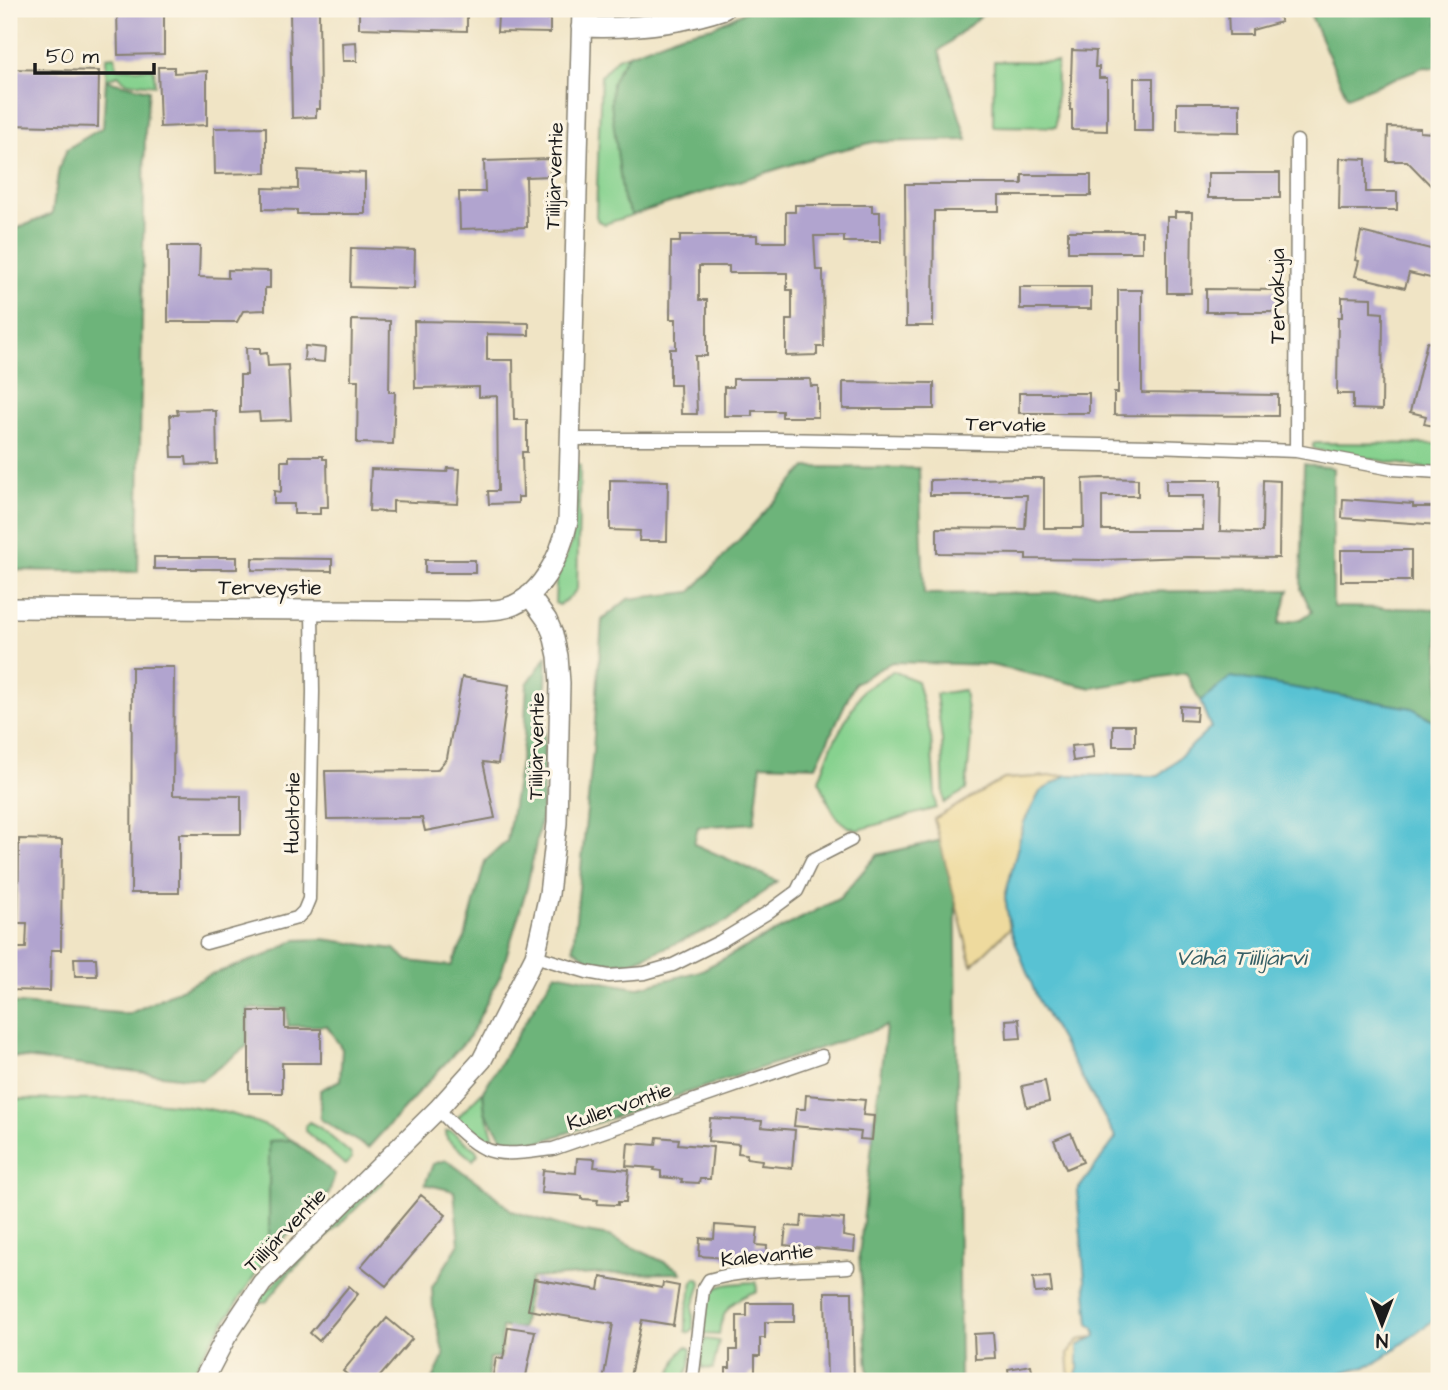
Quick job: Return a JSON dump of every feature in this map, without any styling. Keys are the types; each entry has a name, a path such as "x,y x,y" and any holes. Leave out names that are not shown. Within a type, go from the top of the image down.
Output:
{"main road":[{"path":"582,18 638,28 676,22 724,9"},
{"name":"Tiilijärventie","path":"203,1381 226,1337 262,1283 438,1109 482,1060 535,956 549,894 557,823 560,683 553,634 547,620 529,596 552,568 568,521 582,18"},
{"name":"Terveystie","path":"9,608 481,610 502,609 529,596"}],"street":[{"name":"Tervakuja","path":"1296,451 1297,141"},
{"name":"Tervatie","path":"570,439 1043,443 1296,451 1392,469 1439,472"},
{"name":"Huoltotie","path":"206,943 297,918 309,900 312,610"},
{"path":"535,956 609,976 645,973 673,965 721,941 767,913 797,891 813,860 851,840"},
{"name":"Kullervontie","path":"438,1109 483,1149 508,1153 553,1149 822,1056"},
{"name":"Kalevantie","path":"692,1381 704,1290 709,1280 778,1271 848,1267"}],"green space":[{"path":"750,9 989,9 939,51 967,140 874,142 828,153 632,215 623,199 611,103 612,83 618,70 629,54 681,34 713,27"},
{"path":"1308,9 1439,9 1439,68 1423,67 1347,97"},
{"path":"629,54 618,70 623,199 632,215 605,224 598,221 596,216 601,76 617,58"},
{"path":"115,56 117,68 154,69 155,85 126,82 118,75 106,80 106,57"},
{"path":"994,61 1057,62 1056,127 993,126"},
{"path":"106,80 149,90 145,132 138,572 9,570 9,232 52,214 59,168 67,149 103,127"},
{"path":"1316,443 1439,444 1439,468 1430,469 1318,450 1313,448"},
{"path":"576,464 580,465 577,589 559,605 555,603 556,582 572,541"},
{"path":"1304,464 1333,468 1333,607 1439,609 1439,723 1412,708 1231,677 1200,701 1186,673 1092,688 990,665 892,662 855,683 816,766 761,764 754,823 698,827 694,844 777,881 728,921 630,963 592,962 573,948 593,750 602,620 628,599 691,592 806,467 919,468 924,594 1289,590 1279,624 1301,619 1312,612 1301,589"},
{"path":"547,656 542,814 527,887 501,974 470,1036 368,1148 320,1119 320,1090 340,1080 342,1049 327,1026 288,1026 287,1009 248,1009 247,1046 202,1080 9,1056 9,1003 129,1014 210,975 270,954 295,940 323,939 394,949 409,961 451,966 465,938 485,861 507,841 524,738 527,684"},
{"path":"893,671 917,681 931,737 936,808 858,830 837,818 819,780 832,745 862,691"},
{"path":"964,690 971,737 966,790 944,803 942,740 936,694"},
{"path":"955,837 960,1381 869,1381 859,1255 886,1026 528,1146 507,1145 485,1112 483,1091 555,973 636,988 700,971 840,898 877,855"},
{"path":"483,1091 485,1112 497,1146 457,1123 457,1118"},
{"path":"9,1099 117,1100 193,1106 263,1125 292,1140 269,1141 269,1254 201,1357 189,1381 9,1381"},
{"path":"309,1122 350,1153 352,1158 345,1165 305,1131"},
{"path":"446,1131 451,1131 476,1150 478,1154 473,1160 447,1139"},
{"path":"292,1140 335,1174 329,1194 269,1254 269,1141"},
{"path":"446,1160 486,1188 512,1211 575,1230 609,1236 679,1269 681,1273 531,1278 522,1328 502,1328 501,1357 489,1358 488,1381 432,1381 444,1356 433,1308 432,1287 459,1244 454,1191 425,1184 433,1164"},
{"path":"380,1178 383,1182 287,1276 266,1302 260,1303 261,1297"},
{"path":"696,1278 701,1284 693,1307 693,1329 689,1333 686,1331 686,1313"},
{"path":"756,1282 757,1291 735,1302 726,1312 719,1335 703,1334 709,1297 713,1291 727,1284"},
{"path":"705,1339 719,1341 713,1369 702,1368"},
{"path":"687,1346 691,1349 690,1366 683,1381 669,1381 678,1358"}],"sand":[{"path":"1067,775 1040,792 1024,822 1005,897 1010,928 972,965 934,819 1004,779"},
{"path":"1092,1337 1078,1346 1079,1381 1070,1381 1068,1353 1079,1340"}],"water":[{"name":"Vähä Tiilijärvi","path":"1231,677 1412,708 1439,724 1439,1316 1376,1363 1311,1381 1079,1381 1076,1374 1078,1346 1096,1336 1095,1329 1089,1324 1077,1191 1116,1138 1037,998 1010,928 1005,897 1024,822 1040,792 1067,775 1159,776 1211,728 1200,701"}],"building":[{"path":"117,9 164,9 164,54 118,55"},
{"path":"359,9 467,9 467,31 359,28"},
{"path":"502,9 544,9 544,19 550,19 550,33 497,32 498,16 502,16"},
{"path":"1228,9 1276,9 1281,22 1252,30 1252,35 1229,35"},
{"path":"319,10 320,109 316,109 316,117 292,118 290,11"},
{"path":"356,42 357,61 343,61 342,43"},
{"path":"1072,50 1096,51 1095,67 1099,67 1099,78 1107,78 1107,131 1072,130"},
{"path":"158,67 174,67 174,73 207,71 207,125 160,127"},
{"path":"9,69 99,71 98,127 9,125"},
{"path":"1134,78 1153,78 1153,131 1134,131"},
{"path":"1177,103 1240,103 1240,132 1177,131"},
{"path":"266,127 266,173 215,174 214,128"},
{"path":"1388,127 1420,128 1420,132 1433,133 1439,140 1439,194 1407,161 1387,161"},
{"path":"1340,158 1366,159 1366,192 1397,192 1397,210 1339,210"},
{"path":"549,159 550,176 526,177 527,227 460,229 459,192 485,192 484,161"},
{"path":"298,170 365,173 365,214 297,214 297,210 263,209 263,188 298,189"},
{"path":"1208,173 1280,173 1280,198 1208,198"},
{"path":"1022,175 1091,175 1091,196 999,196 999,211 934,211 933,326 906,326 905,184 1022,184"},
{"path":"795,205 872,205 872,212 880,212 880,242 844,242 844,236 814,236 816,270 823,270 824,347 817,347 817,355 786,356 786,320 792,320 792,290 787,290 787,273 729,273 729,266 699,266 699,300 707,300 707,356 695,356 697,414 681,414 680,385 670,385 670,349 676,349 676,319 670,319 671,242 680,242 680,235 757,235 757,242 786,242 786,212 795,212"},
{"path":"1175,212 1192,212 1191,293 1167,293 1167,217 1175,217"},
{"path":"1068,231 1142,231 1142,252 1068,252"},
{"path":"1361,232 1439,251 1439,280 1409,273 1405,288 1355,276 1359,261 1355,260"},
{"path":"168,246 200,246 199,277 228,278 228,270 270,271 270,288 265,288 265,310 243,311 237,322 168,322"},
{"path":"351,248 415,250 414,289 350,287"},
{"path":"1020,287 1091,287 1091,309 1020,309"},
{"path":"1206,289 1279,290 1279,312 1206,312"},
{"path":"1118,290 1142,290 1142,393 1278,395 1278,416 1114,415 1114,393 1118,393"},
{"path":"1342,297 1371,298 1371,312 1383,313 1382,410 1353,409 1353,394 1337,394 1338,317 1342,317"},
{"path":"352,320 390,321 389,392 395,392 393,444 357,443 358,380 351,380"},
{"path":"414,321 529,323 529,335 487,334 487,360 513,360 514,420 527,420 527,452 522,452 523,497 518,497 518,503 489,504 488,491 498,491 497,396 479,397 479,387 415,388"},
{"path":"1427,342 1439,344 1439,427 1424,424 1426,416 1410,412"},
{"path":"305,346 325,348 324,362 304,360"},
{"path":"246,348 260,348 260,354 267,353 268,366 288,365 291,420 260,421 259,412 240,413 240,375 247,375"},
{"path":"733,379 810,379 811,386 818,386 818,417 782,417 782,411 752,411 752,416 724,416 724,387 733,387"},
{"path":"843,382 934,383 934,409 843,409"},
{"path":"1019,393 1089,393 1089,413 1019,413"},
{"path":"177,410 216,411 217,464 187,465 186,457 172,457 170,415 178,415"},
{"path":"289,456 323,456 323,459 327,459 328,507 320,507 320,514 294,514 294,504 274,504 274,491 281,492 281,461 289,461"},
{"path":"448,468 460,469 458,504 393,501 393,512 369,511 371,469 447,472"},
{"path":"1044,478 1044,528 1084,528 1083,479 1101,478 1138,479 1138,496 1102,496 1102,530 1203,530 1204,496 1166,496 1166,480 1221,480 1220,531 1250,532 1262,532 1263,480 1280,481 1279,558 1026,559 1026,554 937,553 937,528 1025,529 1027,495 930,495 930,480"},
{"path":"610,480 668,481 667,541 639,541 640,531 610,530"},
{"path":"1343,499 1413,504 1413,507 1439,507 1439,525 1342,518"},
{"path":"1341,550 1411,550 1411,581 1341,581"},
{"path":"154,557 237,557 237,569 154,569"},
{"path":"252,558 332,559 332,571 252,570"},
{"path":"425,560 475,560 475,573 425,573"},
{"path":"132,667 174,667 173,795 241,796 241,834 179,834 179,893 131,893"},
{"path":"462,677 509,685 498,764 483,762 495,818 425,831 422,818 327,819 325,771 437,770 447,758"},
{"path":"1180,706 1197,707 1196,721 1180,720"},
{"path":"1113,725 1135,725 1135,746 1113,746"},
{"path":"1092,744 1094,758 1073,761 1071,746"},
{"path":"19,839 62,840 61,950 51,950 50,991 9,990 9,948 26,948 27,923 18,923"},
{"path":"74,958 96,958 97,976 75,976"},
{"path":"249,1011 285,1011 285,1029 321,1029 321,1063 282,1063 282,1093 249,1093"},
{"path":"1019,1019 1021,1038 1007,1039 1006,1020"},
{"path":"1045,1081 1049,1102 1027,1107 1022,1086"},
{"path":"806,1095 865,1100 863,1115 874,1116 872,1140 860,1139 861,1132 794,1126 796,1109 805,1109"},
{"path":"710,1118 762,1121 761,1127 795,1130 792,1168 761,1165 762,1160 746,1158 747,1154 738,1153 739,1144 708,1141"},
{"path":"1071,1133 1083,1162 1066,1169 1054,1140"},
{"path":"657,1137 679,1139 678,1144 713,1147 710,1179 700,1179 699,1183 681,1182 682,1179 661,1177 661,1171 654,1170 655,1168 626,1166 628,1143 656,1145"},
{"path":"577,1158 595,1159 594,1167 629,1170 626,1202 618,1202 618,1205 597,1204 598,1200 582,1199 582,1196 541,1193 543,1170 576,1173"},
{"path":"421,1195 446,1215 386,1286 361,1266"},
{"path":"802,1216 844,1219 843,1236 855,1238 854,1252 784,1245 786,1226 801,1227"},
{"path":"715,1225 758,1228 756,1245 767,1246 766,1261 699,1256 700,1238 714,1239"},
{"path":"601,1277 662,1288 663,1283 679,1286 673,1325 642,1320 629,1381 603,1381 613,1324 528,1310 534,1279 599,1290"},
{"path":"1050,1277 1052,1292 1035,1293 1033,1278"},
{"path":"349,1286 358,1294 319,1341 310,1333"},
{"path":"825,1292 852,1292 854,1381 827,1381"},
{"path":"747,1303 794,1303 794,1322 765,1322 765,1338 760,1338 760,1356 755,1356 755,1373 749,1373 749,1381 726,1381 726,1368 730,1368 730,1350 737,1350 737,1316 747,1316"},
{"path":"387,1318 412,1339 376,1381 355,1381 343,1371"},
{"path":"508,1327 535,1331 525,1381 492,1381 496,1358 503,1359"},
{"path":"993,1333 995,1358 975,1359 974,1334"},
{"path":"1031,1365 1034,1381 1010,1381 1008,1369"}]}
